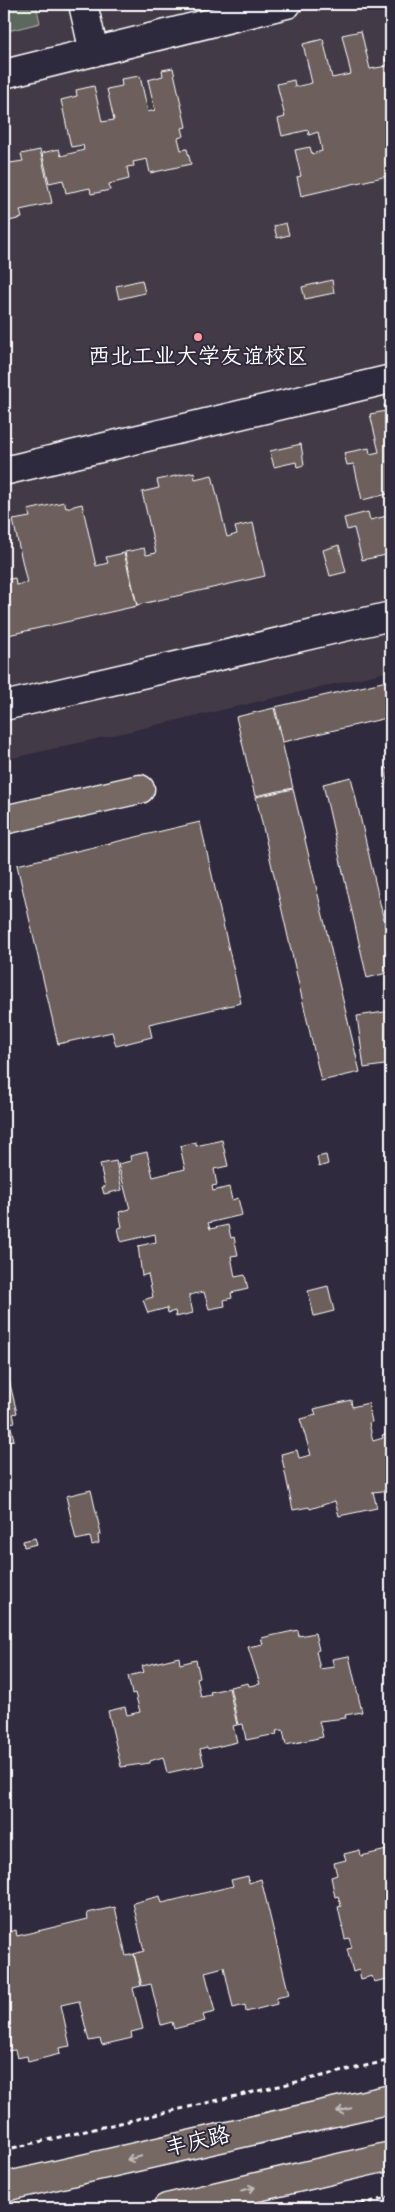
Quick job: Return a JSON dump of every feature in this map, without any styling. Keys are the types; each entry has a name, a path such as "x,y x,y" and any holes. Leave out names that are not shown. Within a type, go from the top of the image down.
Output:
{"main road":[{"path":"4,820 140,789"},
{"name":"丰庆路","path":"4,2187 391,2099"},
{"path":"166,2208 391,2156"}],"street":[{"path":"83,4 94,52"},
{"path":"4,74 288,4"},
{"path":"4,471 391,379"},
{"path":"4,706 391,616"}],"path":[{"path":"4,2150 391,2060"},
{"path":"343,2208 391,2197"}],"shaded area":[{"name":"西北工业大学友谊校区","path":"4,4 391,4 391,671 4,760"}],"green space":[{"path":"4,4 36,4 40,23 4,32"}],"building":[{"path":"361,31 370,69 387,66 385,59 391,58 391,116 386,117 391,134 391,175 301,196 297,177 301,176 295,150 310,147 312,154 322,151 318,132 309,135 308,130 282,136 278,119 285,117 277,84 294,80 295,87 312,83 303,44 323,39 332,78 351,74 342,35"},
{"path":"173,68 186,127 182,128 184,136 178,138 181,150 187,149 191,164 150,173 147,159 133,162 134,166 127,167 129,179 109,184 110,190 91,194 90,188 66,193 63,180 49,183 42,153 59,149 61,156 84,150 83,145 71,147 61,100 77,96 76,90 94,86 102,122 114,120 107,89 122,86 121,79 140,76 148,112 155,110 148,80 163,76 162,70"},
{"path":"4,136 10,163 23,161 21,154 40,150 52,203 20,210 22,218 9,221 7,213 4,214"},
{"path":"286,223 289,235 277,238 274,226"},
{"path":"142,280 145,293 119,299 116,286"},
{"path":"332,280 334,293 305,299 302,287"},
{"path":"391,403 391,507 388,494 362,500 354,464 347,465 344,453 369,448 370,454 379,452 370,414 386,411 384,405"},
{"path":"301,444 304,465 297,467 296,462 274,467 270,451"},
{"path":"194,472 195,479 212,475 227,537 237,534 235,527 253,523 265,576 137,605 125,552 144,548 146,555 156,553 142,492 159,488 157,480"},
{"path":"64,502 66,508 82,504 96,566 108,563 106,557 124,553 137,606 8,635 4,616 4,580 15,578 16,585 27,583 13,520 30,517 28,510"},
{"path":"368,512 370,520 391,515 391,554 362,560 354,528 347,530 344,518"},
{"path":"339,545 346,572 330,576 323,550"},
{"path":"4,621 7,636 4,636"},
{"path":"391,680 391,717 283,742 275,707"},
{"path":"274,708 293,788 255,796 236,717"},
{"path":"391,767 391,798 385,769"},
{"path":"351,777 391,951 391,972 367,978 323,784"},
{"path":"293,789 360,1072 321,1081 256,797"},
{"path":"200,822 241,1003 149,1024 152,1037 116,1046 112,1032 58,1044 17,865"},
{"path":"391,879 391,903 387,880"},
{"path":"391,1011 391,1064 364,1068 357,1016"},
{"path":"222,1140 228,1166 214,1169 217,1185 212,1186 213,1191 229,1187 232,1200 238,1198 242,1215 208,1223 210,1229 228,1225 231,1238 234,1237 238,1255 231,1256 235,1277 245,1275 248,1289 231,1293 232,1298 224,1300 225,1306 209,1309 204,1292 189,1295 193,1313 176,1317 175,1311 168,1313 167,1308 148,1313 143,1300 153,1297 148,1274 142,1276 138,1246 156,1242 155,1234 121,1242 118,1228 122,1227 119,1212 130,1209 118,1164 131,1161 130,1156 147,1152 153,1177 185,1169 180,1146 196,1142 196,1146"},
{"path":"326,1155 328,1164 319,1167 317,1157"},
{"path":"116,1161 122,1190 104,1194 102,1187 105,1187 100,1164"},
{"path":"328,1286 334,1311 314,1316 308,1291"},
{"path":"9,1380 17,1413 13,1414 15,1422 10,1423 14,1440 4,1442 4,1381"},
{"path":"351,1400 352,1407 368,1403 372,1422 369,1423 373,1441 383,1438 382,1435 391,1433 391,1490 373,1492 377,1508 339,1516 335,1501 310,1509 309,1507 293,1510 281,1454 297,1450 299,1458 311,1455 300,1419 316,1415 314,1409"},
{"path":"91,1490 101,1534 98,1535 99,1543 92,1545 90,1537 76,1540 66,1496"},
{"path":"35,1538 37,1544 24,1547 23,1541"},
{"path":"4,1616 9,1638 4,1639"},
{"path":"298,1630 299,1636 315,1633 319,1650 316,1651 320,1669 334,1667 332,1659 349,1656 362,1712 345,1715 346,1718 319,1721 323,1737 286,1745 283,1730 276,1731 277,1734 246,1740 243,1724 238,1725 230,1687 248,1683 249,1686 260,1684 248,1647 263,1644 261,1638"},
{"path":"179,1657 180,1664 196,1660 200,1677 197,1678 201,1697 211,1695 210,1692 229,1688 237,1725 233,1726 237,1742 200,1749 204,1765 167,1773 163,1757 150,1761 150,1763 121,1767 108,1711 125,1707 127,1715 140,1712 135,1693 132,1694 128,1676 144,1672 142,1666"},
{"path":"391,1849 391,1978 374,1982 372,1976 361,1979 359,1970 353,1972 347,1949 352,1948 349,1938 345,1939 338,1907 341,1906 338,1896 335,1897 331,1877 337,1875 334,1863 346,1860 344,1854 360,1850 361,1856"},
{"path":"248,1876 249,1883 261,1879 289,1995 276,1998 277,2004 246,2012 245,2005 233,2008 224,1967 205,1972 215,2012 203,2015 205,2021 174,2029 172,2022 161,2025 151,1984 142,1986 134,1954 144,1951 133,1903 160,1896 162,1903 233,1886 231,1880"},
{"path":"115,1907 126,1956 134,1954 141,1986 133,1988 143,2029 131,2032 132,2038 102,2045 100,2039 89,2041 79,2001 61,2005 70,2046 59,2048 60,2054 28,2062 27,2056 17,2058 15,2050 7,2051 4,2035 4,2028 6,2028 4,2018 4,1933 16,1930 17,1936 88,1919 87,1913"}],"place":[{"name":"西北工业大学友谊校区","path":"198,337"}]}
